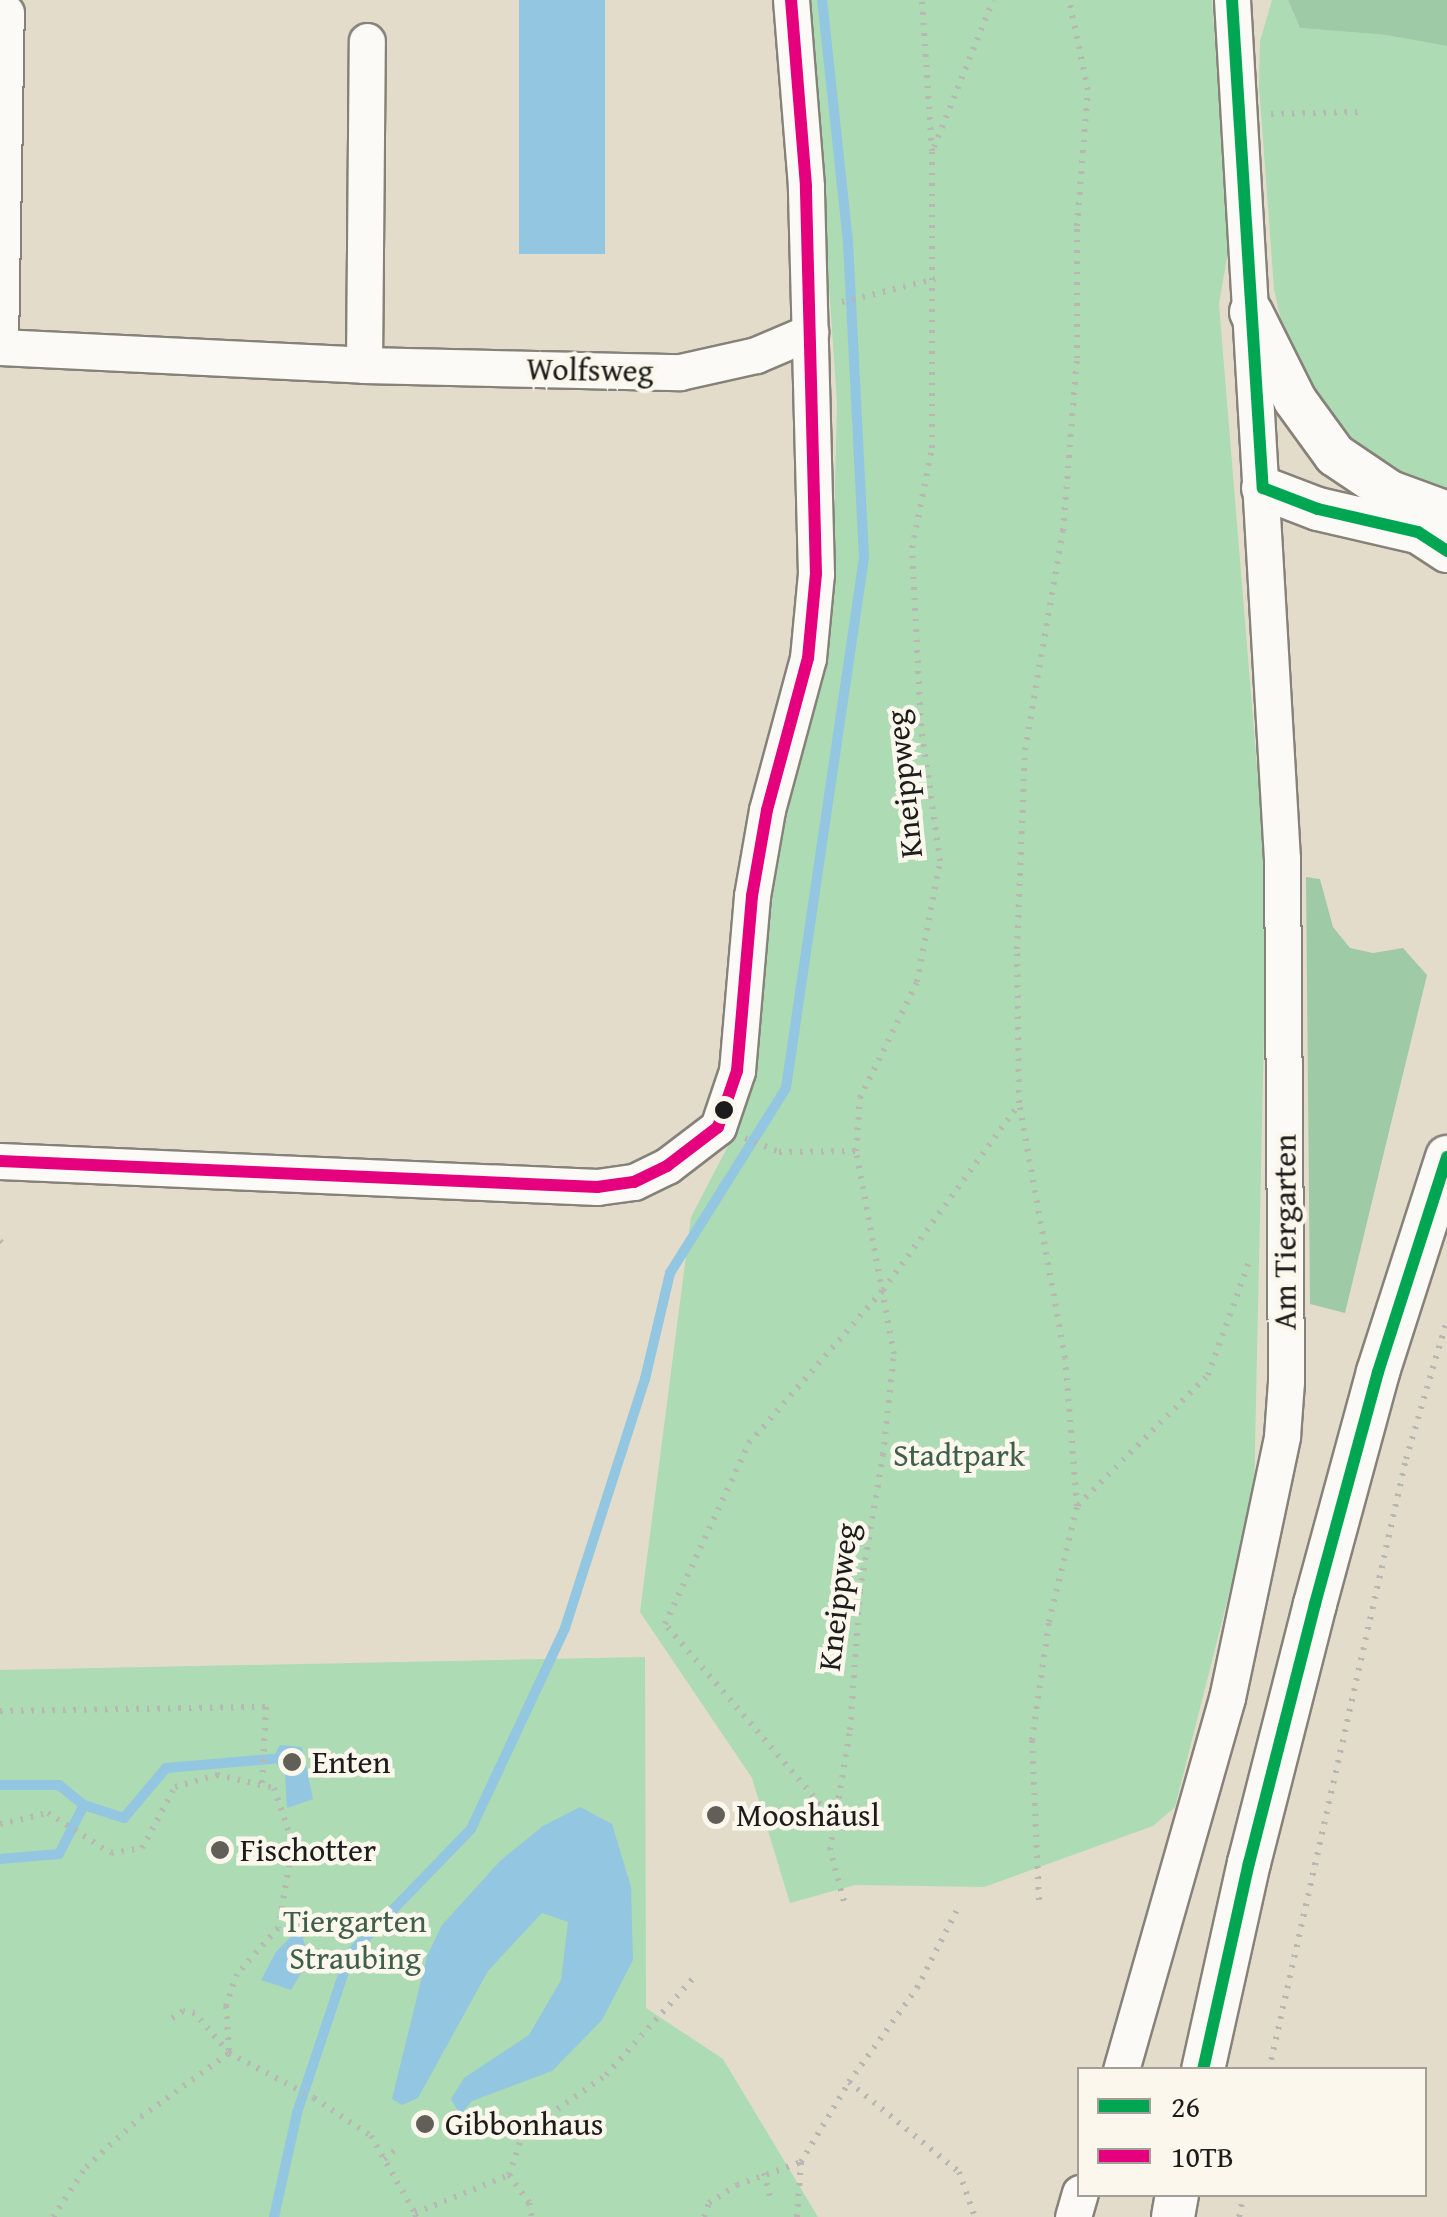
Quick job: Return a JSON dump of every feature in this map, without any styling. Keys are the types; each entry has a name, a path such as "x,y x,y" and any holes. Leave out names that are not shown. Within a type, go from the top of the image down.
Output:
{"main road":[{"path":"1251,312 1294,400 1334,455 1390,492 1447,513"},
{"path":"1263,488 1334,455"},
{"path":"1263,488 1318,509 1418,532 1447,551"},
{"path":"1204,2067 1249,1864 1325,1568 1378,1372 1446,1162"}],"street":[{"path":"0,1161 598,1187 634,1182 666,1166 718,1126 737,1070 752,896 767,810 808,658 821,319 790,0"},
{"name":"Am Tiergarten","path":"1122,2067 1227,1698 1282,1436 1286,1381 1282,859 1232,0"},
{"name":"Wolfsweg","path":"6,12 0,346 364,365 680,372 756,355 821,319"},
{"path":"364,365 367,41"}],"path":[{"name":"Kneippweg","path":"844,1901 830,1850 850,1730 860,1592 883,1454 894,1354 856,1151 860,1098 917,982 940,861 922,726 912,548 932,448 935,279 932,150 922,0"},
{"path":"932,150 992,0"},
{"path":"1039,1900 1032,1740 1050,1622 1077,1506 1065,1358 1020,1103 1017,949 1026,750 1063,530 1077,358 1077,226 1088,90 1069,0"},
{"path":"1240,114 1359,112"},
{"path":"821,319 870,295 935,279"},
{"path":"834,1821 665,1624 749,1443 883,1290 1020,1103"},
{"path":"731,1133 779,1152 856,1151"},
{"path":"1077,1506 1208,1375 1262,1228 1286,1210"},
{"path":"1270,2067 1406,1460 1447,1321"},
{"path":"0,1712 266,1707 262,1784"},
{"path":"0,1824 48,1813 111,1854 142,1848 176,1787 217,1775 274,1788 293,1844 278,1928 237,1974 226,2006 229,2053"},
{"path":"797,2217 801,2162 848,2082 916,1988 959,1906"},
{"path":"168,2022 184,2010 195,2014 210,2037 229,2053 314,2098 371,2136 416,2215 509,2175 523,2133 606,2075 696,1976"},
{"path":"53,2217 86,2167 142,2117 229,2053"},
{"path":"848,2082 960,2172 974,2217"},
{"path":"384,2159 395,2150"},
{"path":"704,2217 709,2203 736,2185 801,2162"},
{"path":"764,2173 770,2196"},
{"path":"509,2175 529,2203 532,2217"}],"green space":[{"name":"Stadtpark","path":"802,0 1212,0 1229,246 1219,304 1267,890 1254,1495 1175,1807 1153,1826 984,1887 855,1885 790,1903 752,1778 640,1612 691,1217 743,1117 756,1060 768,902 832,611 837,403 821,167"},
{"path":"1272,0 1288,0 1300,28 1386,35 1447,46 1447,494 1425,489 1349,444 1319,408 1283,330 1274,289 1259,85 1260,41"},
{"path":"1288,0 1447,0 1447,46 1386,35 1300,28"},
{"path":"1306,877 1320,879 1333,927 1350,948 1373,953 1403,948 1427,975 1345,1313 1310,1304"},
{"name":"Tiergarten Straubing","path":"645,1657 646,2008 723,2059 818,2217 0,2217 0,1670"}],"water":[{"path":"519,0 605,0 605,254 519,254"},
{"path":"280,1745 302,1747 313,1799 287,1808 285,1774 272,1759"},
{"path":"580,1807 612,1824 631,1887 633,1960 602,2020 552,2071 472,2101 460,2115 451,2099 464,2078 529,2035 561,1980 568,1922 542,1913 488,1971 418,2098 402,2105 392,2099 427,1956 442,1925 500,1861 543,1826"},
{"path":"306,1921 303,1939 309,1960 291,1990 261,1980 276,1952"}],"waterway":[{"path":"274,2217 297,2113 350,1954 471,1829 565,1628 645,1379 670,1273 786,1088 864,558 848,242 822,0"},
{"path":"0,1785 59,1785 84,1805 124,1818 166,1768 272,1759"},
{"path":"0,1859 59,1854 84,1805"}],"transit line":[{"name":"10TB","path":"0,1161 597,1187 634,1182 667,1166 718,1127 737,1071 752,896 767,810 808,658 816,574 806,186 791,0"},
{"name":"26","path":"1232,0 1263,488 1318,509 1418,532 1447,551"},
{"name":"26","path":"1204,2067 1249,1863 1315,1604 1378,1372 1447,1157"}],"place":[{"name":"Enten","path":"292,1762"},
{"name":"Mooshäusl","path":"716,1815"},
{"name":"Fischotter","path":"220,1850"},
{"name":"Gibbonhaus","path":"425,2124"}]}
